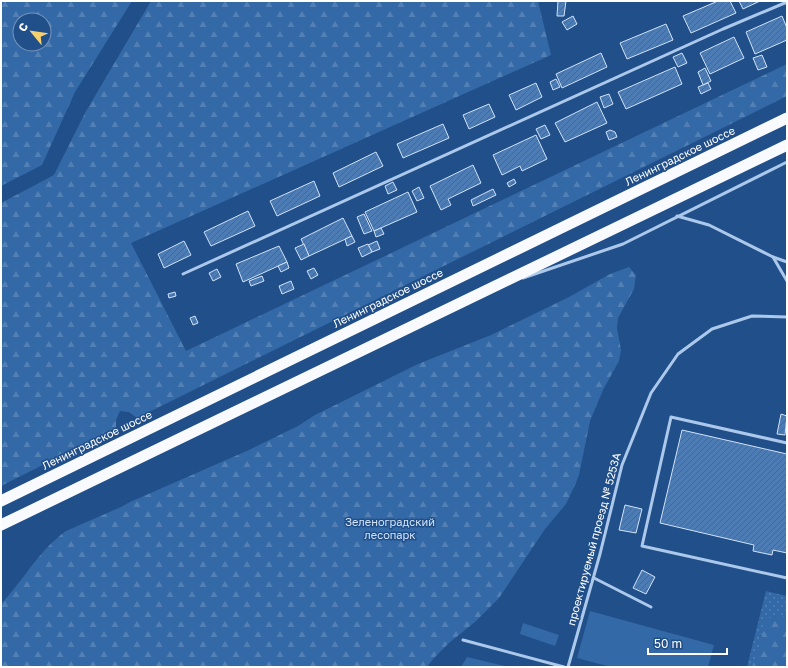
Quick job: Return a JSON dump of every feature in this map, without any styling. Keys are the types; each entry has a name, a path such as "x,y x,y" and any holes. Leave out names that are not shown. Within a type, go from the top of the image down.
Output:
{"highway":[{"name":"Ленинградское шоссе","path":"1,501 787,118"},
{"path":"1,525 787,145"}],"lane":[{"path":"183,274 787,2"},
{"path":"521,279 623,244 787,162"},
{"path":"677,216 708,225 773,257 787,262"},
{"path":"773,257 787,281"},
{"path":"485,291 514,281"},
{"name":"проектируемый проезд № 5253А","path":"568,667 594,578 622,464 652,392 678,354 712,330 752,316 787,317"},
{"path":"787,443 672,417 642,546 787,578"},
{"path":"594,578 651,607"},
{"path":"462,640 564,667"}],"green space":[{"path":"1,1 132,1 75,92 42,165 1,186"},
{"path":"151,1 538,1 551,55 131,243 186,351 787,64 787,96 137,418 129,412 120,411 116,420 116,428 1,486 1,203 54,175 85,113"},
{"name":"Зеленоградский лесопарк","path":"629,267 636,275 634,289 618,318 617,328 621,350 619,361 603,390 590,421 579,475 566,504 545,529 499,598 475,622 449,643 427,667 1,667 1,604 47,547 66,531 249,450 298,426 315,415 418,364 491,335 569,297 610,274"},
{"path":"766,591 787,596 787,667 747,667"},
{"path":"590,611 714,645 708,667 611,667 577,658"},
{"path":"773,616 787,617 787,667 752,667 761,642 765,621"},
{"path":"523,623 559,635 555,646 520,634"},
{"path":"467,657 509,667 461,667"}],"building":[{"path":"558,1 566,1 564,16 557,16"},
{"path":"718,1 730,1 736,13 691,33 683,16"},
{"path":"739,1 760,1 743,9"},
{"path":"573,16 577,24 567,30 562,22"},
{"path":"782,16 787,28 787,40 755,54 746,32"},
{"path":"666,24 673,40 627,59 620,43"},
{"path":"734,37 744,58 710,74 700,53"},
{"path":"601,53 607,67 562,88 556,74"},
{"path":"682,53 687,63 678,67 673,57"},
{"path":"762,55 767,67 758,70 753,58"},
{"path":"675,67 682,84 626,109 618,92"},
{"path":"705,68 711,81 703,85 698,72"},
{"path":"556,79 560,87 553,90 550,82"},
{"path":"536,83 542,97 516,110 509,95"},
{"path":"708,83 711,89 701,94 698,87"},
{"path":"609,94 613,104 604,108 600,97"},
{"path":"597,102 607,123 565,142 555,123"},
{"path":"489,104 495,117 469,129 463,115"},
{"path":"443,124 449,138 403,158 397,144"},
{"path":"545,125 550,135 541,139 536,129"},
{"path":"610,130 615,132 617,137 609,140 606,132"},
{"path":"536,135 547,159 522,171 520,166 502,175 493,155"},
{"path":"376,152 383,166 339,187 333,173"},
{"path":"473,165 481,183 448,199 451,205 441,210 430,186"},
{"path":"514,179 516,183 509,187 507,183"},
{"path":"314,181 320,196 277,216 270,201"},
{"path":"393,182 397,190 388,194 385,186"},
{"path":"419,187 424,198 417,201 412,191"},
{"path":"493,189 496,195 473,206 471,200"},
{"path":"408,192 417,212 374,231 365,212"},
{"path":"248,211 255,226 211,246 204,232"},
{"path":"364,214 372,231 364,234 357,217"},
{"path":"343,218 352,236 309,256 301,239"},
{"path":"381,228 384,234 376,237 374,231"},
{"path":"352,236 355,242 347,246 345,239"},
{"path":"184,241 191,255 164,268 158,254"},
{"path":"377,241 380,249 372,252 368,245"},
{"path":"304,244 309,256 301,260 295,248"},
{"path":"368,244 372,252 362,257 358,248"},
{"path":"279,246 287,262 243,282 236,264"},
{"path":"287,262 289,268 281,272 278,266"},
{"path":"314,268 318,275 311,279 307,271"},
{"path":"217,269 221,277 213,281 209,273"},
{"path":"262,276 264,281 251,286 249,281"},
{"path":"291,281 294,289 282,294 279,286"},
{"path":"175,292 176,296 169,298 168,294"},
{"path":"195,316 198,323 193,325 190,318"},
{"path":"781,414 787,416 785,435 777,434"},
{"path":"682,430 787,454 787,553 773,550 772,555 753,551 754,545 660,523"},
{"path":"625,505 642,509 636,533 619,530"},
{"path":"642,570 655,577 646,594 633,588"}]}
